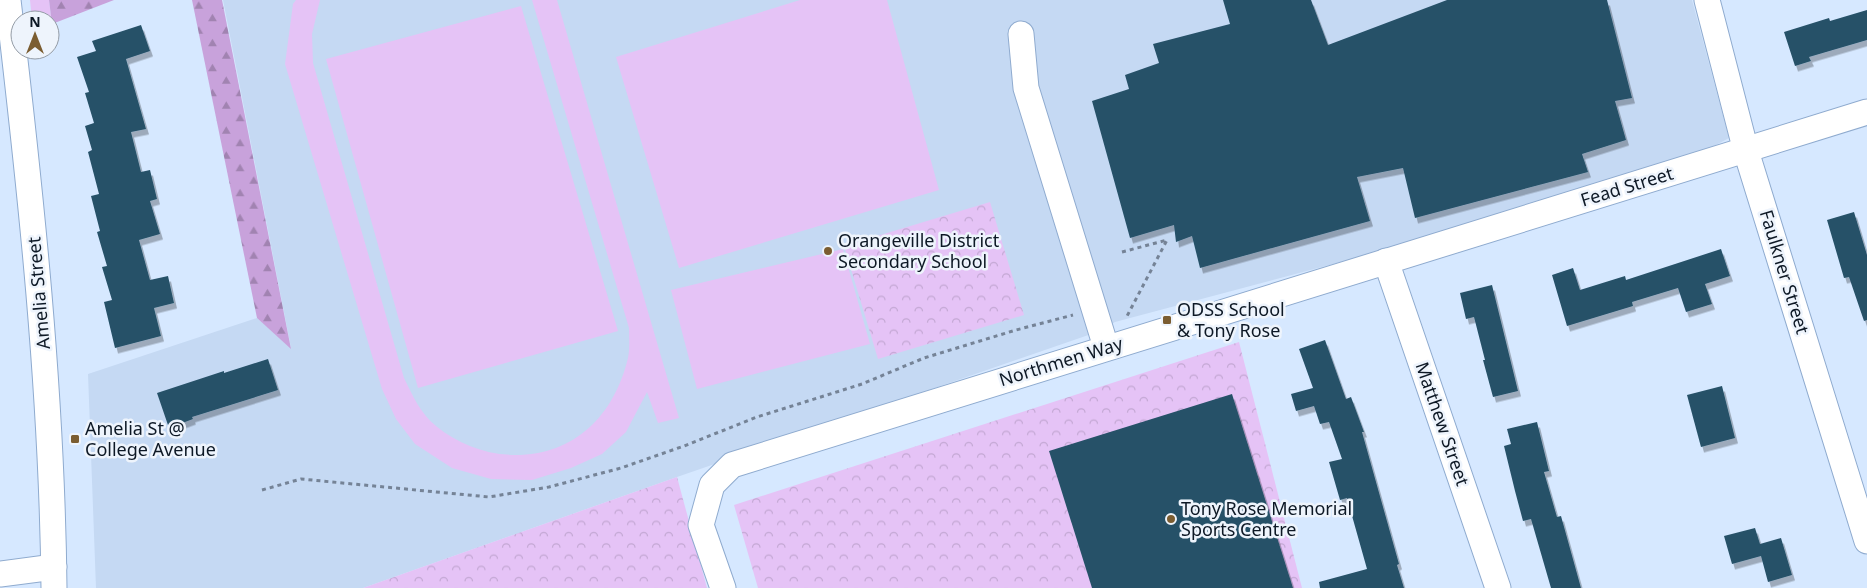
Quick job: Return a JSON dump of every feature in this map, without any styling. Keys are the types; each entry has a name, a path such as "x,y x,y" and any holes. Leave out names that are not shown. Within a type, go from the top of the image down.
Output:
{"street":[{"name":"Amelia Street","path":"8,0 21,105 45,364 50,446 54,578"},
{"name":"Faulkner Street","path":"1707,0 1746,151 1867,541"},
{"path":"1021,34 1026,88 1094,310 1109,347"},
{"name":"Fead Street","path":"1386,261 1867,112"},
{"name":"Northmen Way","path":"723,588 701,525 712,485 732,465 1386,261"},
{"name":"Matthew Street","path":"1386,261 1498,588"},
{"path":"0,574 54,578"}],"path":[{"path":"1109,347 1167,240 1122,252"},
{"path":"262,490 301,479 488,497 549,486 639,461 684,446 757,417 862,384 924,358 1016,330 1094,310"}],"shaded area":[{"name":"Orangeville District Secondary School","path":"223,0 1692,0 1729,138 1653,179 1115,322 1100,331 363,588 96,588 88,374 257,318 291,348"}],"green space":[{"path":"30,0 49,0 50,10 31,10"},
{"path":"49,0 114,0 60,21 60,10 50,10"},
{"path":"192,0 222,0 291,349 257,318"},
{"path":"296,0 320,0 312,34 313,63 404,378 421,410 430,421 444,432 472,447 492,453 513,455 535,453 555,448 573,440 588,429 613,398 622,379 629,351 629,328 532,0 557,0 679,418 658,423 647,392 626,432 602,454 571,468 532,480 491,479 452,468 415,444 396,419 382,389 285,64 293,4"},
{"path":"800,0 887,0 939,190 679,268 616,57"},
{"path":"521,6 618,331 418,388 326,59"},
{"path":"990,202 1024,315 878,359 844,246"},
{"path":"843,249 870,344 697,389 671,290"},
{"path":"1239,342 1302,588 758,588 734,505"},
{"path":"677,477 707,588 363,588"}],"building":[{"path":"1223,0 1311,0 1328,45 1447,0 1607,0 1632,98 1615,101 1626,140 1582,154 1588,172 1415,218 1403,168 1357,177 1370,221 1200,268 1192,236 1176,242 1174,225 1130,238 1092,101 1129,89 1125,75 1159,63 1153,44 1230,24"},
{"path":"1867,10 1867,40 1809,57 1811,61 1795,66 1784,32 1829,18 1830,21"},
{"path":"141,25 150,51 126,59 146,129 131,132 141,172 150,170 157,199 150,201 160,234 139,240 150,280 168,276 174,303 154,308 161,336 115,348 104,302 112,300 102,267 107,266 97,232 100,231 91,196 99,194 88,152 92,150 85,126 94,123 85,93 89,92 77,57 96,51 92,41"},
{"path":"1854,212 1867,255 1867,320 1864,321 1849,277 1844,278 1827,220"},
{"path":"1721,249 1730,276 1705,284 1712,304 1686,312 1678,288 1632,302 1633,306 1567,326 1552,275 1573,268 1580,290 1625,276 1626,280"},
{"path":"1492,285 1518,391 1493,397 1474,317 1466,319 1460,293"},
{"path":"1325,340 1346,399 1351,397 1364,432 1362,432 1404,588 1320,588 1319,582 1367,569 1347,498 1340,500 1329,462 1342,459 1329,422 1320,424 1314,406 1296,411 1291,394 1313,388 1299,349"},
{"path":"268,359 278,390 192,417 193,419 169,428 157,393"},
{"path":"1722,386 1735,438 1701,447 1687,395"},
{"name":"Tony Rose Memorial Sports Centre","path":"1232,394 1293,588 1092,588 1049,451"},
{"path":"1537,422 1549,471 1544,472 1557,517 1561,516 1581,588 1551,588 1531,519 1523,521 1515,491 1504,446 1511,444 1507,429"},
{"path":"1755,528 1760,544 1781,538 1792,575 1768,582 1761,556 1732,564 1724,536"}],"place":[{"name":"Orangeville District Secondary School","path":"828,251"},
{"name":"ODSS School & Tony Rose","path":"1167,320"},
{"name":"Amelia St @ College Avenue","path":"75,439"},
{"name":"Tony Rose Memorial Sports Centre","path":"1171,519"}]}
